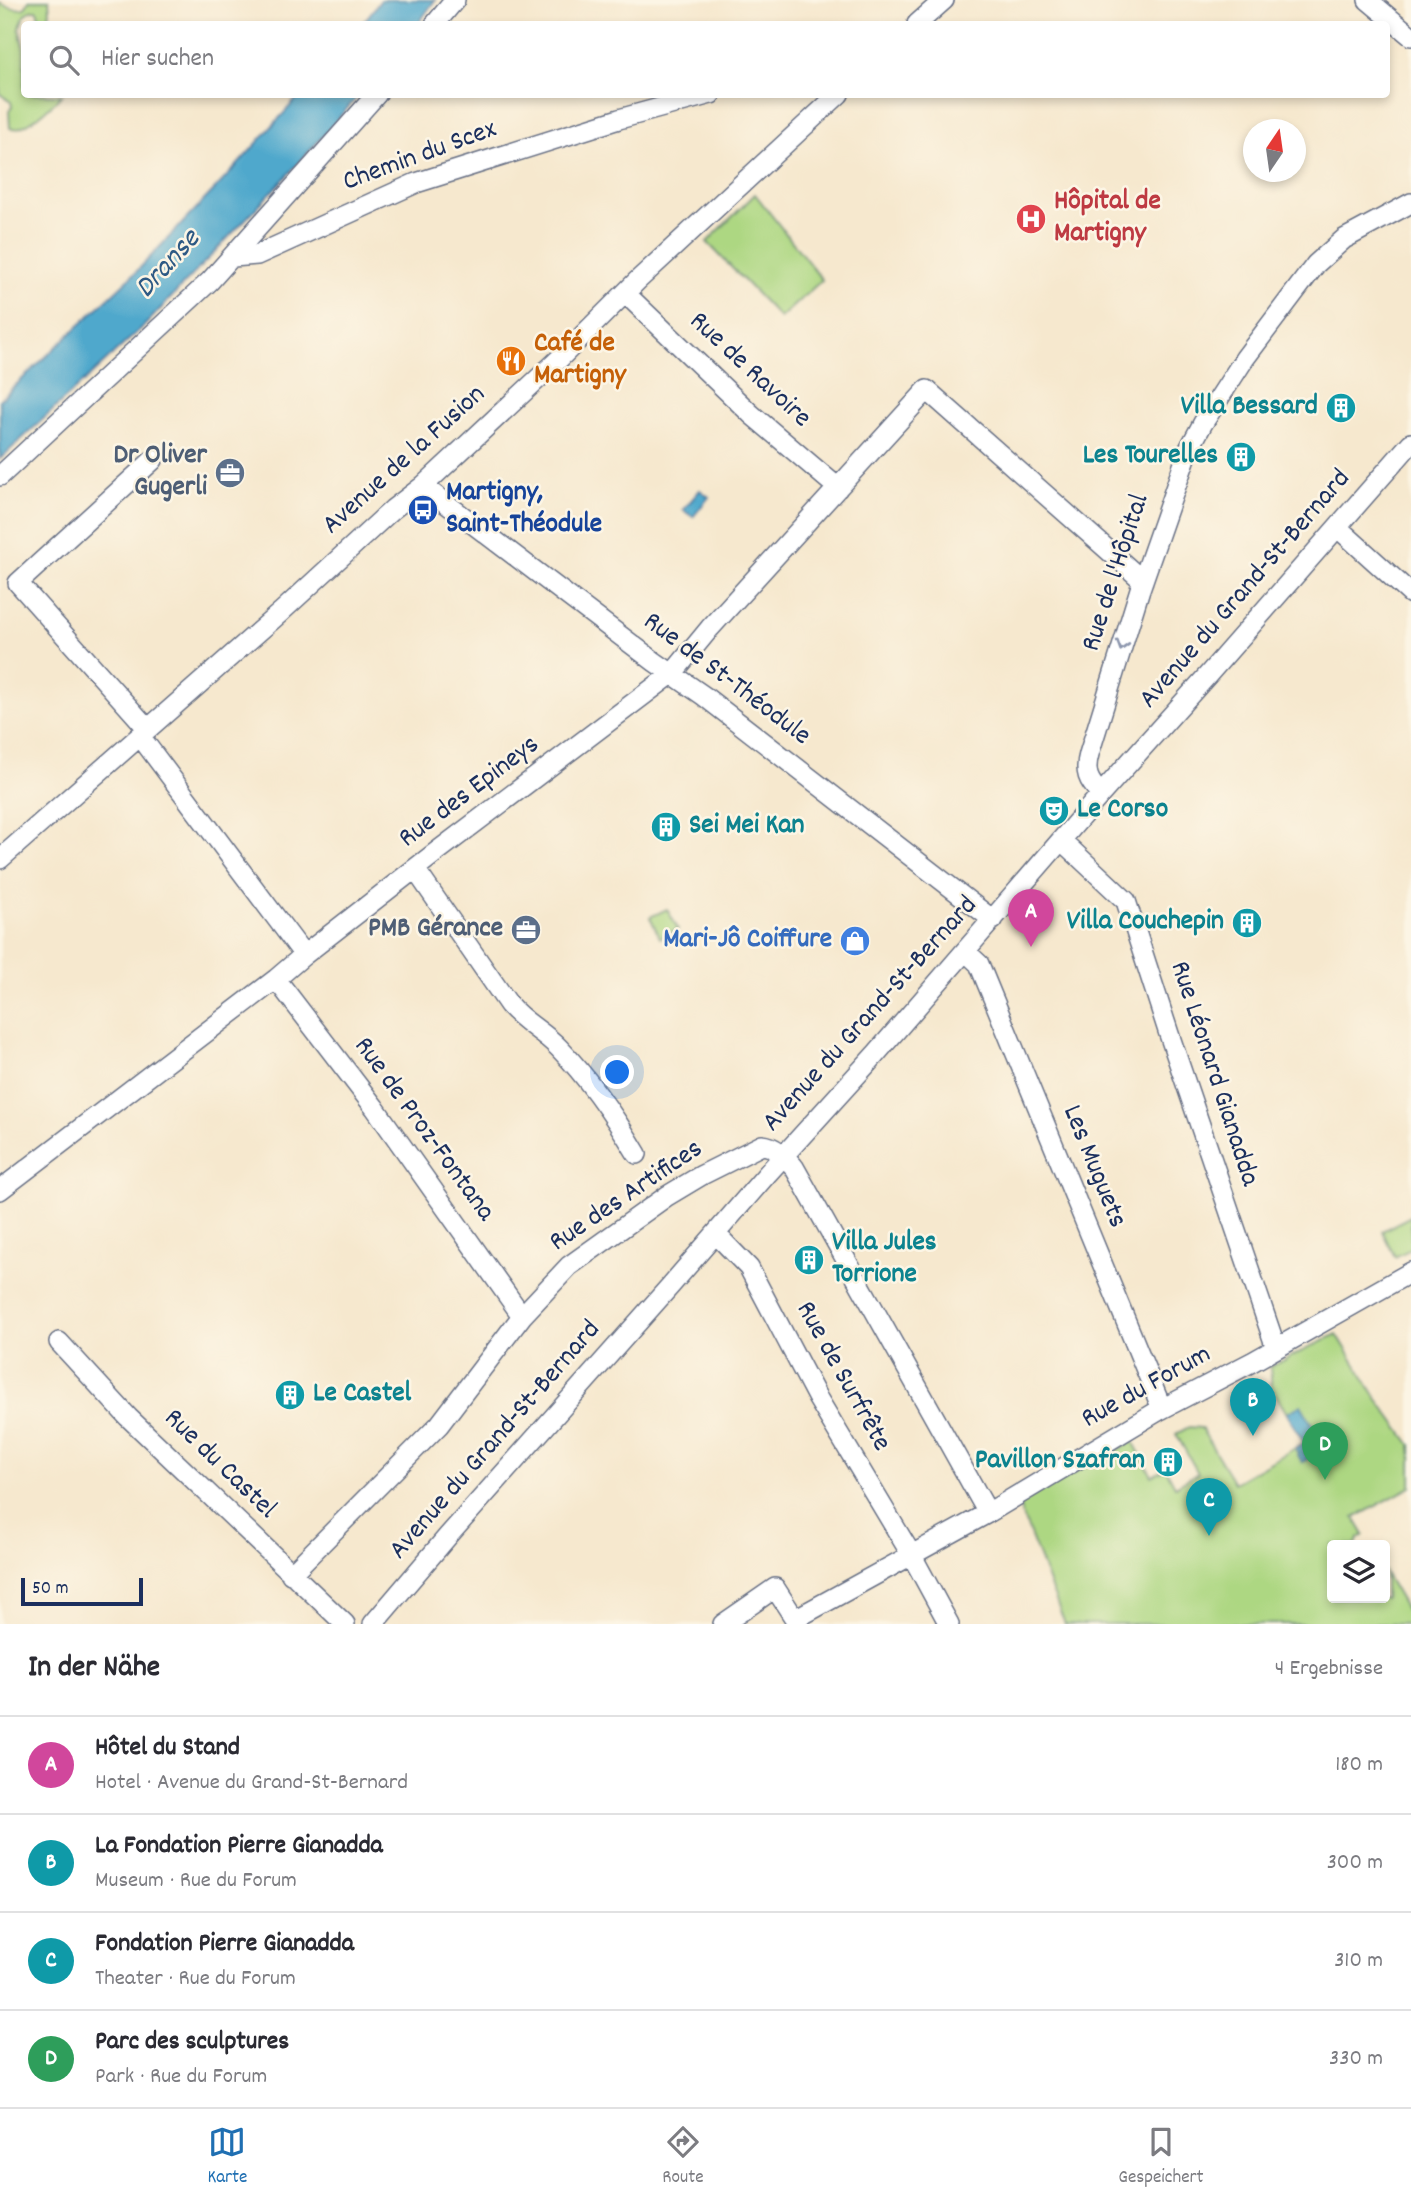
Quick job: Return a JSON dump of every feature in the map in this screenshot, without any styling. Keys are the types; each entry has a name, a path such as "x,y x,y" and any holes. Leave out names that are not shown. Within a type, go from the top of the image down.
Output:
{"street":[{"path":"438,21 455,0"},
{"path":"920,21 944,0"},
{"path":"1368,0 1411,36"},
{"path":"0,475 210,281 373,98"},
{"name":"Chemin du Scex","path":"233,257 257,255 424,180 696,98"},
{"name":"Avenue de la Fusion","path":"0,859 393,509 423,486 835,98"},
{"name":"Rue de l'Hôpital","path":"1101,794 1090,783 1086,765 1143,582 1189,449 1245,358 1305,276 1325,254 1344,239 1411,204"},
{"name":"Rue de Ravoire","path":"625,293 751,414 838,488"},
{"name":"Rue des Epineys","path":"0,1190 673,673 710,628 927,390 1143,582"},
{"name":"Avenue du Grand-St-Bernard","path":"373,1624 1411,443"},
{"path":"153,460 18,583 144,733 304,955"},
{"name":"Rue de St-Théodule","path":"423,486 654,662 673,673 993,920"},
{"path":"1338,528 1411,594"},
{"name":"Rue Léonard Gianadda","path":"1062,841 1126,901 1276,1348"},
{"path":"415,869 509,1005 517,1015 558,1046 591,1085 637,1154"},
{"name":"Les Muguets","path":"965,951 979,964 1163,1409"},
{"name":"Rue de Proz-Fontana","path":"276,979 375,1108 522,1316"},
{"name":"Rue des Artifices","path":"291,1574 439,1425 522,1316 569,1266 667,1196 702,1175 762,1145 770,1145 784,1156"},
{"path":"784,1156 794,1167 988,1513"},
{"name":"Rue de Surfrête","path":"716,1234 749,1268 818,1399 911,1554 949,1624"},
{"name":"Rue du Forum","path":"911,1554 988,1513 1163,1409 1411,1272"},
{"name":"Rue du Castel","path":"59,1342 128,1417 345,1624"},
{"path":"723,1624 775,1588 795,1619 911,1554"}],"green space":[{"path":"29,0 49,0 50,13 48,21 40,21 37,10 32,10 25,14 21,21 21,98 59,98 30,122 10,128 11,102 0,94 0,3 11,7 26,7"},
{"path":"755,194 822,280 780,318 707,242"},
{"path":"667,909 678,929 660,938 650,917"},
{"path":"1411,1216 1411,1249 1395,1257 1382,1231"},
{"path":"1337,1334 1374,1394 1411,1445 1411,1487 1354,1518 1364,1535 1358,1540 1327,1540 1327,1603 1390,1603 1390,1582 1411,1618 1411,1624 1065,1624 1018,1503 1133,1441 1152,1476 1166,1469 1175,1486 1198,1473 1176,1434 1189,1427 1201,1428 1234,1483 1304,1443 1272,1388 1270,1367"}],"water":[{"path":"381,0 435,0 420,21 364,21"},
{"name":"Dranse","path":"297,98 356,98 298,164 147,323 0,459 0,400 136,272"},
{"path":"700,490 709,497 693,517 683,510"},
{"path":"1301,1405 1326,1448 1302,1462 1295,1449 1304,1443 1287,1413"}],"place":[{"name":"Hôpital de Martigny","path":"1031,219"},
{"name":"Café de Martigny","path":"511,361"},
{"name":"Villa Bessard","path":"1341,408"},
{"name":"Les Tourelles","path":"1241,457"},
{"name":"Dr Oliver Gugerli","path":"230,473"},
{"name":"Martigny, Saint-Théodule","path":"423,510"},
{"name":"Le Corso","path":"1054,811"},
{"name":"Sei Mei Kan","path":"666,827"},
{"name":"Villa Couchepin","path":"1247,923"},
{"name":"PMB Gérance","path":"526,930"},
{"name":"Mari-Jô Coiffure","path":"855,941"},
{"name":"Hôtel du Stand","path":"1031,947"},
{"name":"Villa Jules Torrione","path":"809,1260"},
{"name":"Le Castel","path":"290,1395"},
{"name":"La Fondation Pierre Gianadda","path":"1253,1436"},
{"name":"Pavillon Szafran","path":"1168,1462"},
{"name":"Parc des sculptures","path":"1325,1480"},
{"name":"Fondation Pierre Gianadda","path":"1209,1536"}]}
